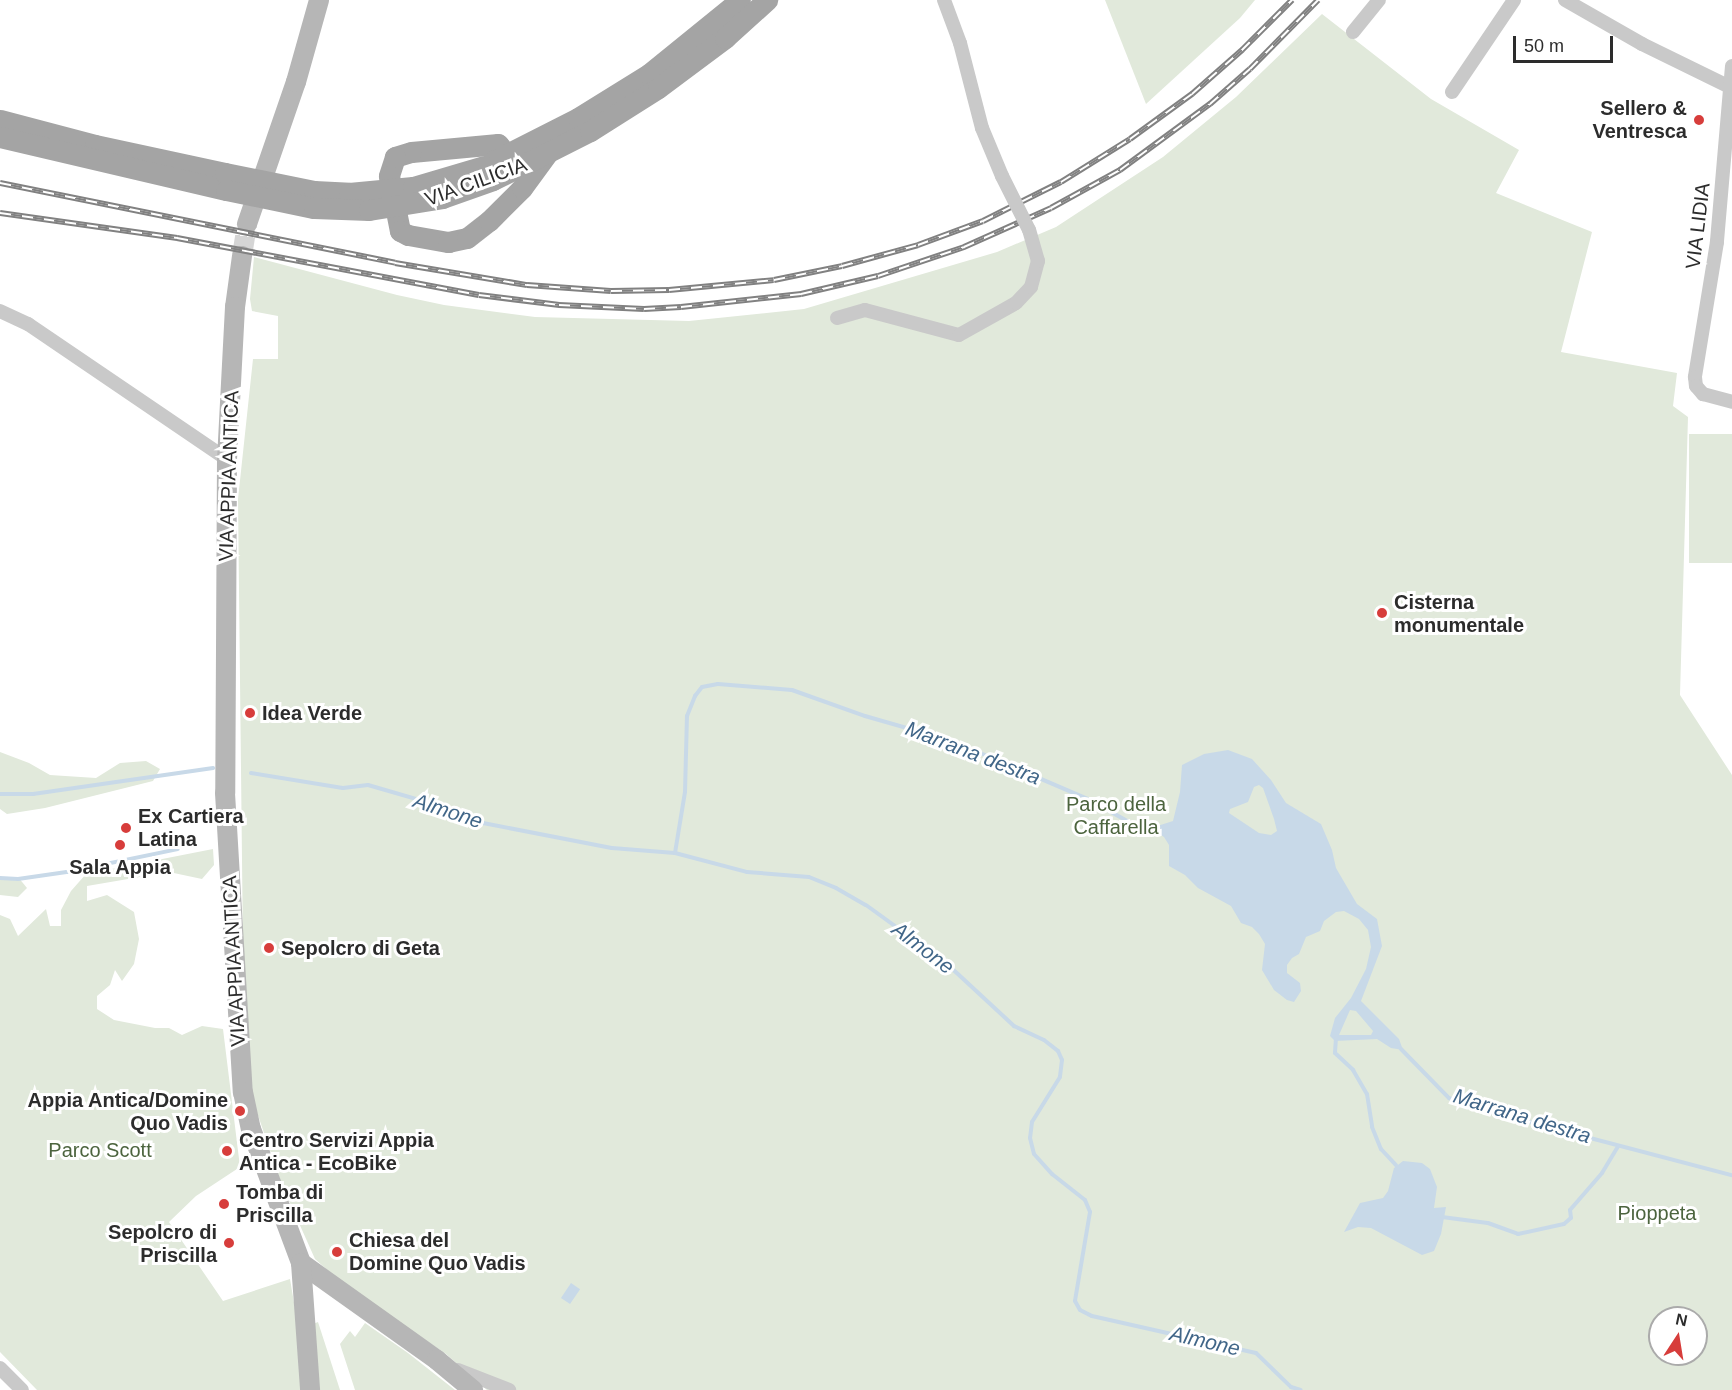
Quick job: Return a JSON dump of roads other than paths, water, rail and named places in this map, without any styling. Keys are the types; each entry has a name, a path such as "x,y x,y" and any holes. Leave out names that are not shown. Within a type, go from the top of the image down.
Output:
{"main road":[{"name":"VIA CILICIA","path":"488,173 507,155 578,118 649,74 740,0"},
{"name":"VIA CILICIA","path":"0,120 314,208 369,210 442,198 488,173 547,154 658,88 725,38 767,0"},
{"name":"VIA CILICIA","path":"0,137 226,182"},
{"path":"507,155 498,144 398,154 391,162 389,176 398,228 405,234 428,240 448,242 462,240 489,221 522,188 547,154"}],"street":[{"path":"247,224 301,66 319,0"},
{"path":"837,318 865,310 959,335 1016,303 1031,287 1038,261 1029,230 1002,176 982,128 960,43 944,0"},
{"path":"1353,32 1379,0"},
{"path":"1452,92 1514,0"},
{"path":"1565,0 1636,41 1730,87"},
{"name":"VIA LIDIA","path":"1732,66 1718,242 1695,373 1698,390 1711,398 1732,402"},
{"path":"1718,242 1732,246"},
{"name":"VIA APPIA ANTICA","path":"242,256 235,307 227,459 225,793 236,956 239,1052 250,1129 302,1263 310,1390"},
{"path":"0,311 28,324 227,459"},
{"path":"302,1263 437,1360 473,1390"},
{"path":"437,1360 509,1390"},
{"path":"0,1368 22,1390"}],"water":[{"path":"1228,750 1252,759 1271,780 1286,803 1321,824 1332,850 1336,868 1357,904 1377,919 1382,946 1361,1001 1399,1039 1403,1050 1391,1048 1377,1039 1335,1041 1330,1036 1335,1018 1351,998 1366,969 1371,947 1368,930 1359,919 1344,911 1336,912 1324,921 1320,931 1306,937 1299,954 1287,965 1287,973 1300,983 1301,991 1294,1002 1287,1000 1274,990 1262,970 1265,944 1259,934 1252,927 1241,923 1231,906 1198,888 1185,875 1169,866 1169,845 1164,837 1151,828 1173,821 1180,792 1182,765 1204,754","holes":["1259,785 1263,788 1277,831 1271,835 1259,833 1229,813 1230,809 1248,802 1254,787","1350,1010 1356,1011 1373,1031 1371,1035 1339,1035"]},
{"path":"1403,1161 1422,1163 1430,1169 1437,1187 1434,1208 1446,1207 1441,1234 1434,1251 1422,1255 1371,1228 1358,1227 1344,1232 1360,1203 1383,1198 1388,1191 1394,1168"},
{"path":"571,1283 580,1289 570,1304 561,1298"}],"waterway":[{"name":"Marrana destra","path":"675,853 685,792 687,716 695,696 702,687 718,684 792,690 865,716 952,741 1088,799 1131,823 1155,829"},
{"name":"Almone","path":"0,794 33,794 213,768"},
{"name":"Almone","path":"251,773 343,788 368,785 430,803 483,823 612,848 675,853 747,872 809,877 836,888 866,905 946,963 1014,1026 1044,1040 1058,1051 1062,1060 1060,1077 1032,1122 1030,1138 1034,1154 1052,1174 1085,1200 1090,1212 1075,1301 1080,1310 1092,1316 1256,1353 1291,1387 1301,1390"},
{"path":"0,878 18,879 67,872 178,849"},
{"path":"1336,1038 1335,1053 1353,1070 1367,1094 1372,1127 1381,1149 1396,1165"},
{"name":"Marrana destra","path":"1401,1049 1449,1098 1472,1107 1732,1175"},
{"path":"1442,1217 1488,1223 1518,1234 1564,1224 1571,1218 1570,1210 1602,1173 1618,1146"}],"tunnel":[{"path":"242,256 247,224"}],"railway":[{"path":"0,183 395,263 527,285 611,291 669,290 774,280 842,266 918,245 983,221 1061,182 1130,139 1192,94 1242,50 1292,0"},
{"path":"0,213 177,238 479,295 559,305 644,309 801,294 878,276 964,247 1051,208 1120,170 1210,104 1250,69 1318,0"}],"place":[{"name":"Sellero & Ventresca","path":"1699,120"},
{"name":"Cisterna monumentale","path":"1382,613"},
{"name":"Idea Verde","path":"250,713"},
{"name":"Ex Cartiera Latina","path":"126,828"},
{"name":"Sala Appia","path":"120,845"},
{"name":"Sepolcro di Geta","path":"269,948"},
{"name":"Appia Antica/Domine Quo Vadis","path":"240,1111"},
{"name":"Centro Servizi Appia Antica - EcoBike","path":"227,1151"},
{"name":"Tomba di Priscilla","path":"224,1204"},
{"name":"Sepolcro di Priscilla","path":"229,1243"},
{"name":"Chiesa del Domine Quo Vadis","path":"337,1252"}],"park label":[{"name":"Parco della Caffarella","path":"1116,816"},
{"name":"Parco Scott","path":"100,1150"},
{"name":"Pioppeta","path":"1657,1213"}]}
